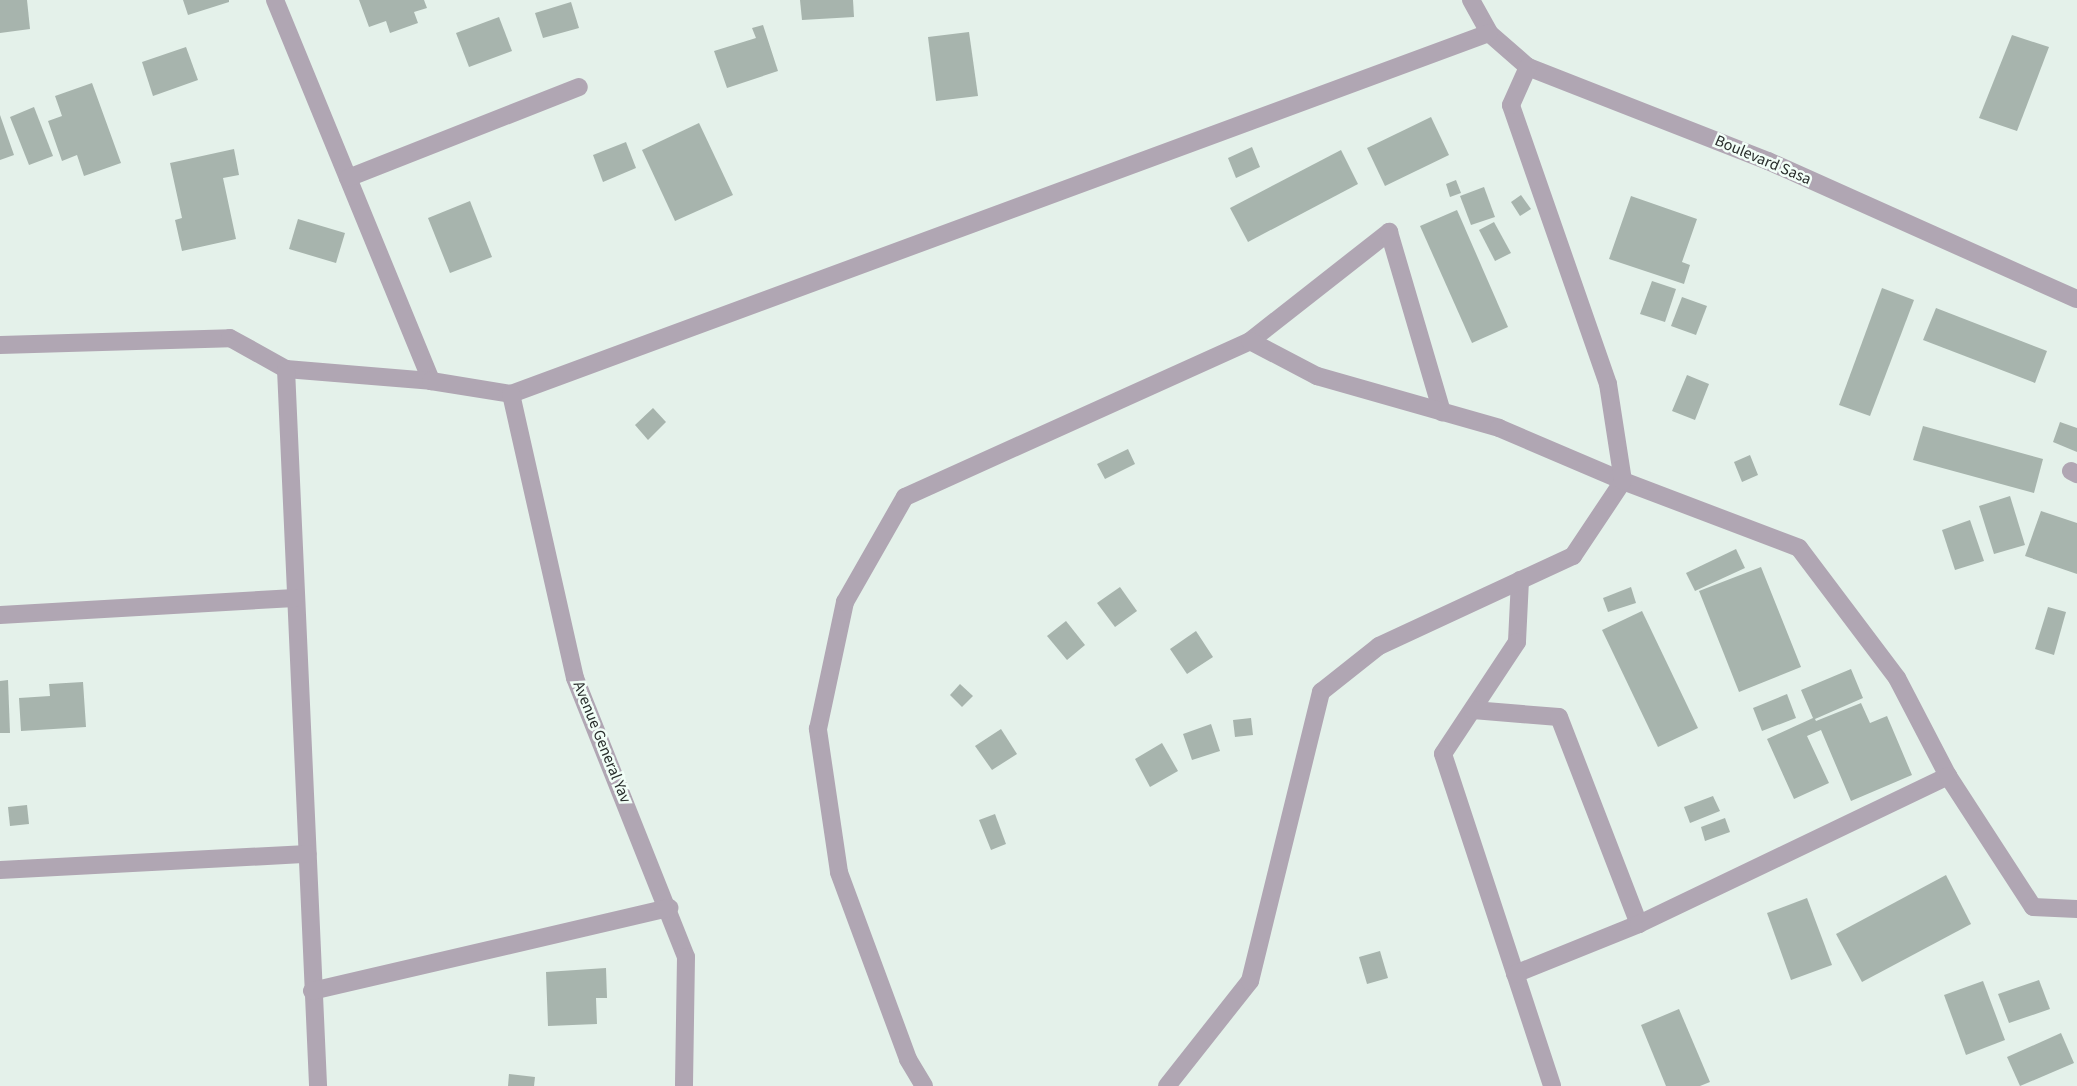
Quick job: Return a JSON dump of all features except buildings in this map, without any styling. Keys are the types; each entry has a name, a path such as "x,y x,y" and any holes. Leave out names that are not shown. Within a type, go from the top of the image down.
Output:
{"street":[{"path":"275,0 431,381"},
{"name":"Boulevard Sasa","path":"1471,0 1489,33 1528,67 1768,161 2077,298"},
{"path":"0,345 230,338 286,369 431,381 510,394 1489,33"},
{"path":"1167,1086 1250,981 1321,692 1379,646 1573,556 1623,481 1608,384 1511,105 1528,67"},
{"path":"348,178 579,87"},
{"path":"924,1086 908,1059 839,872 818,729 845,602 905,497 1250,341 1389,232 1442,412"},
{"path":"1250,341 1317,376 1499,428 1623,481 1798,548 1897,678 1948,776 2033,907 2077,909"},
{"path":"286,369 318,1086"},
{"name":"Avenue General Yav","path":"510,394 575,678 669,908 686,957 684,1086"},
{"path":"1520,580 1517,642 1443,754 1552,1086"},
{"path":"0,615 295,598"},
{"path":"1473,710 1559,717 1639,924"},
{"path":"1515,974 1639,924 1948,776"},
{"path":"0,870 308,854"},
{"path":"312,991 669,908"}]}
